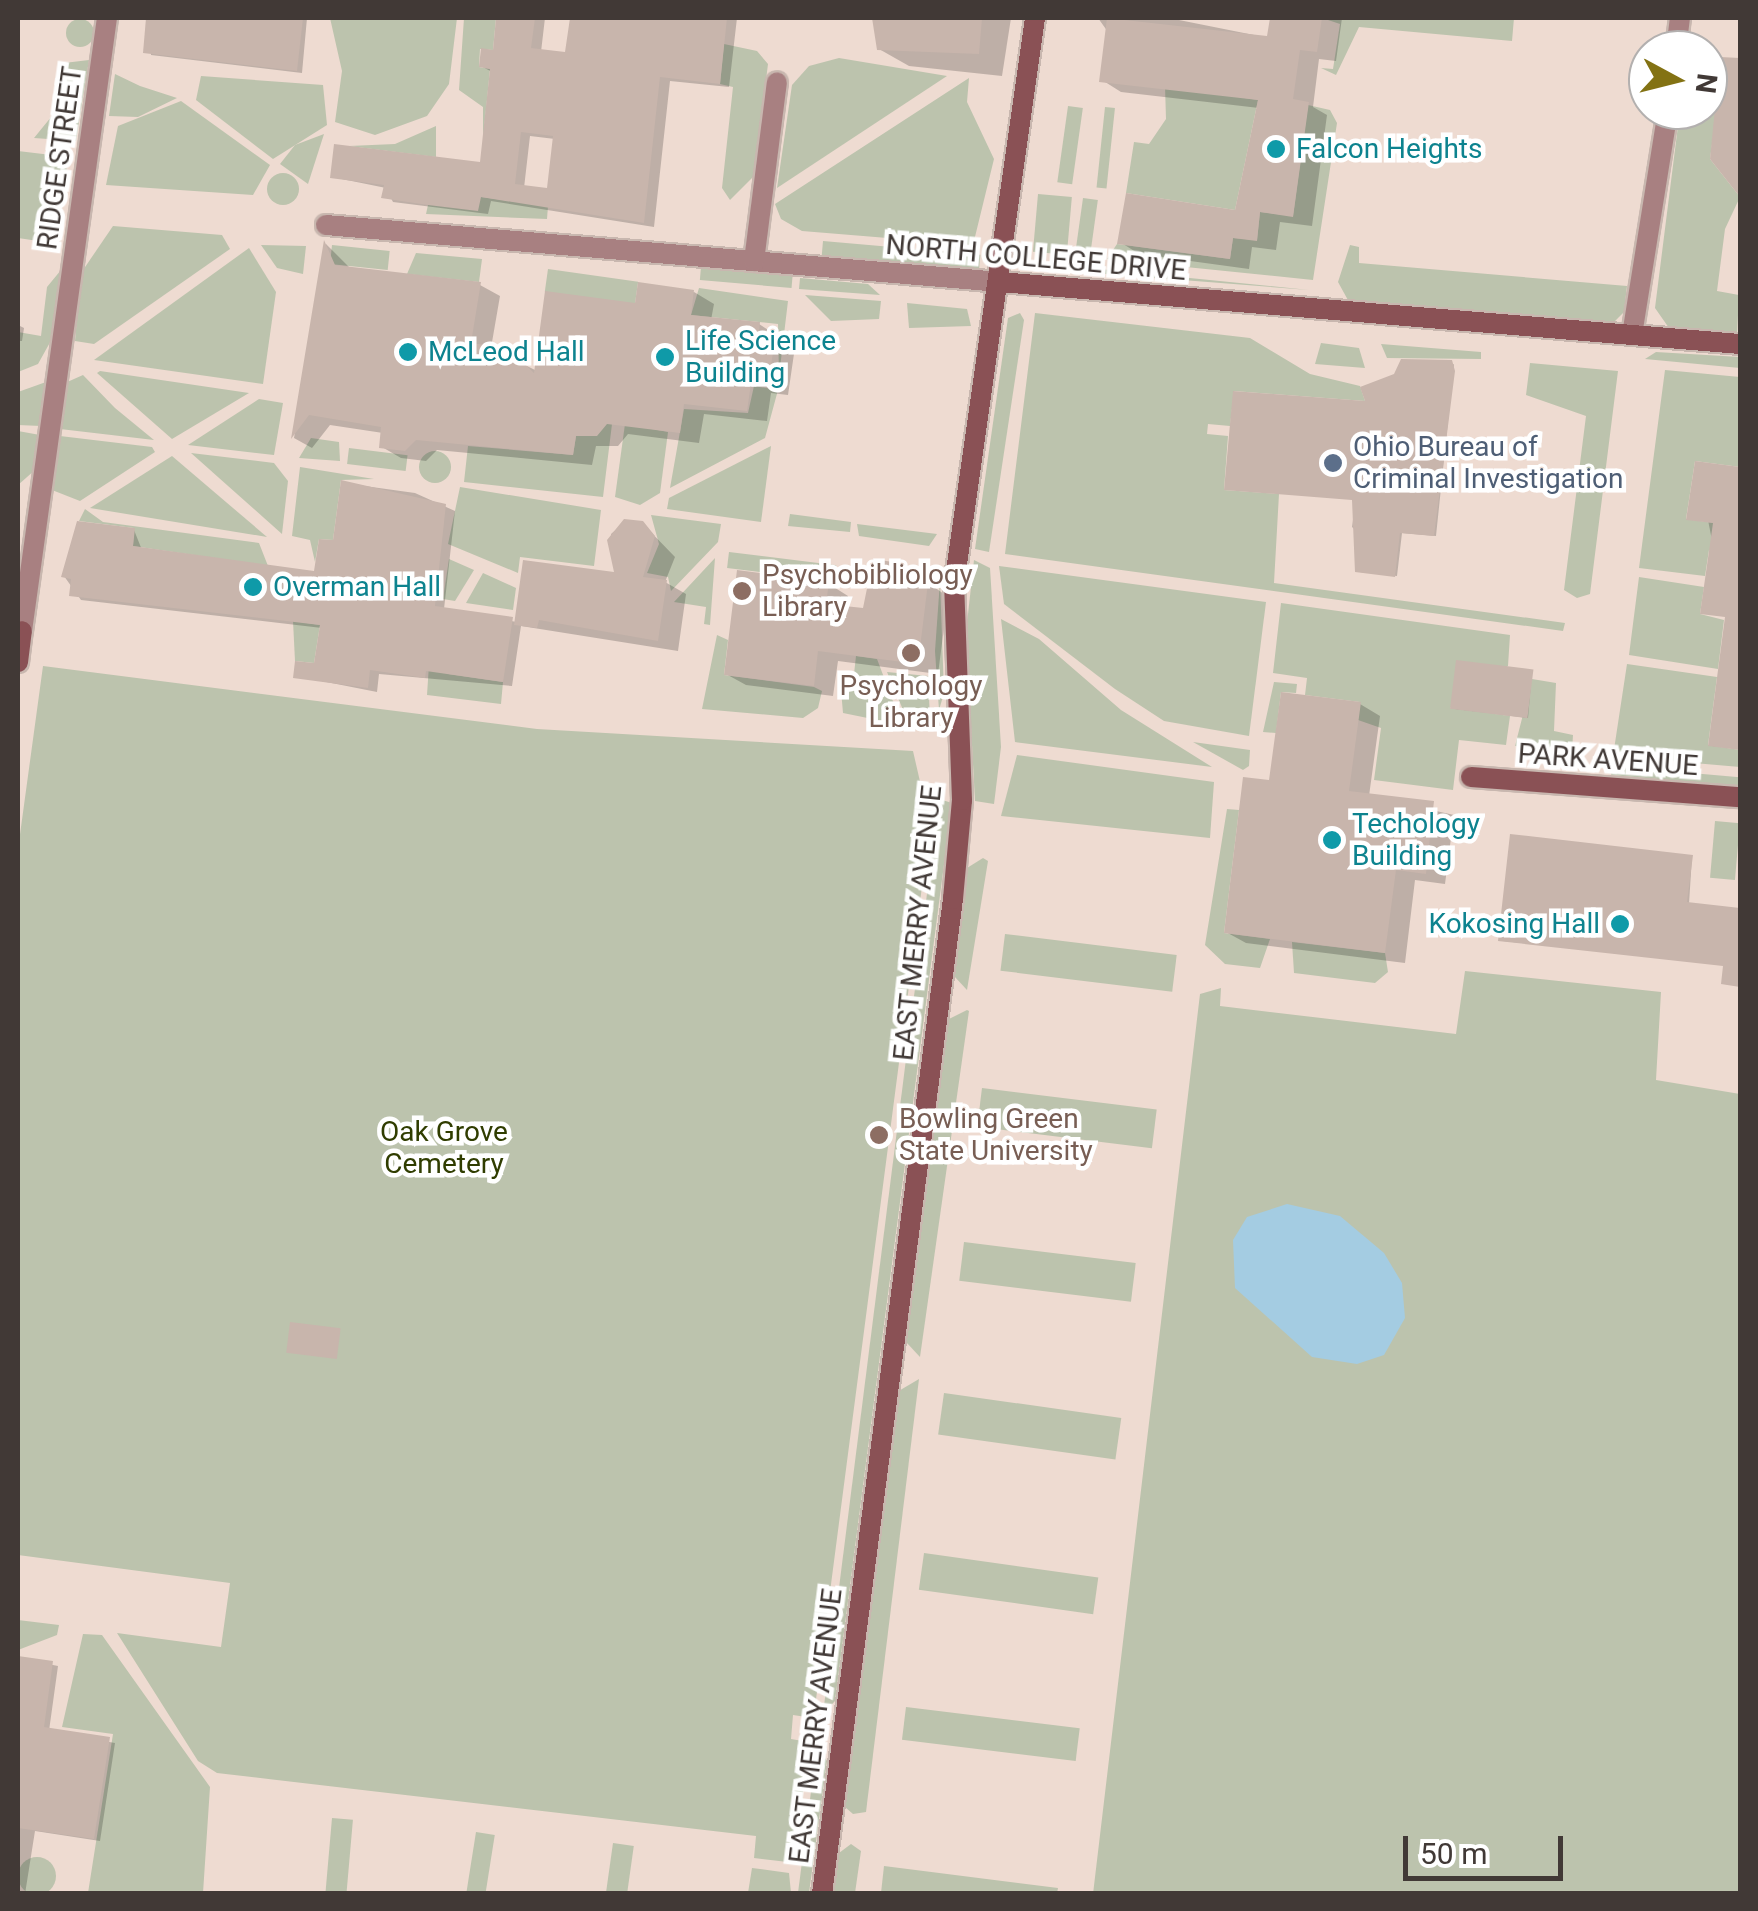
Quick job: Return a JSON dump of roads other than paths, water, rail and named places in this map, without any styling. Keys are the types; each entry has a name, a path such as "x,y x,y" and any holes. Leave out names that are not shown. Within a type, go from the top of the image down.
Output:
{"street":[{"name":"RIDGE STREET","path":"18,662 108,18"},
{"name":"EAST MERRY AVENUE","path":"822,1894 952,899 962,800 954,585 1035,18"},
{"path":"754,261 777,82"},
{"path":"1632,336 1665,130"},
{"name":"NORTH COLLEGE DRIVE","path":"326,225 1740,344"},
{"name":"PARK AVENUE","path":"1471,777 1740,797"}],"water":[{"path":"1287,1204 1340,1216 1384,1253 1402,1283 1405,1318 1384,1355 1357,1364 1312,1357 1235,1288 1233,1240 1247,1217"}],"place":[{"name":"Falcon Heights","path":"1276,149"},
{"name":"McLeod Hall","path":"408,352"},
{"name":"Life Science Building","path":"665,357"},
{"name":"Ohio Bureau of Criminal Investigation","path":"1333,463"},
{"name":"Overman Hall","path":"253,587"},
{"name":"Psychobibliology Library","path":"742,591"},
{"name":"Psychology Library","path":"911,653"},
{"name":"Techology Building","path":"1332,840"},
{"name":"Kokosing Hall","path":"1620,924"},
{"name":"Bowling Green State University","path":"879,1135"}],"park label":[{"name":"Oak Grove Cemetery","path":"444,1148"}]}
